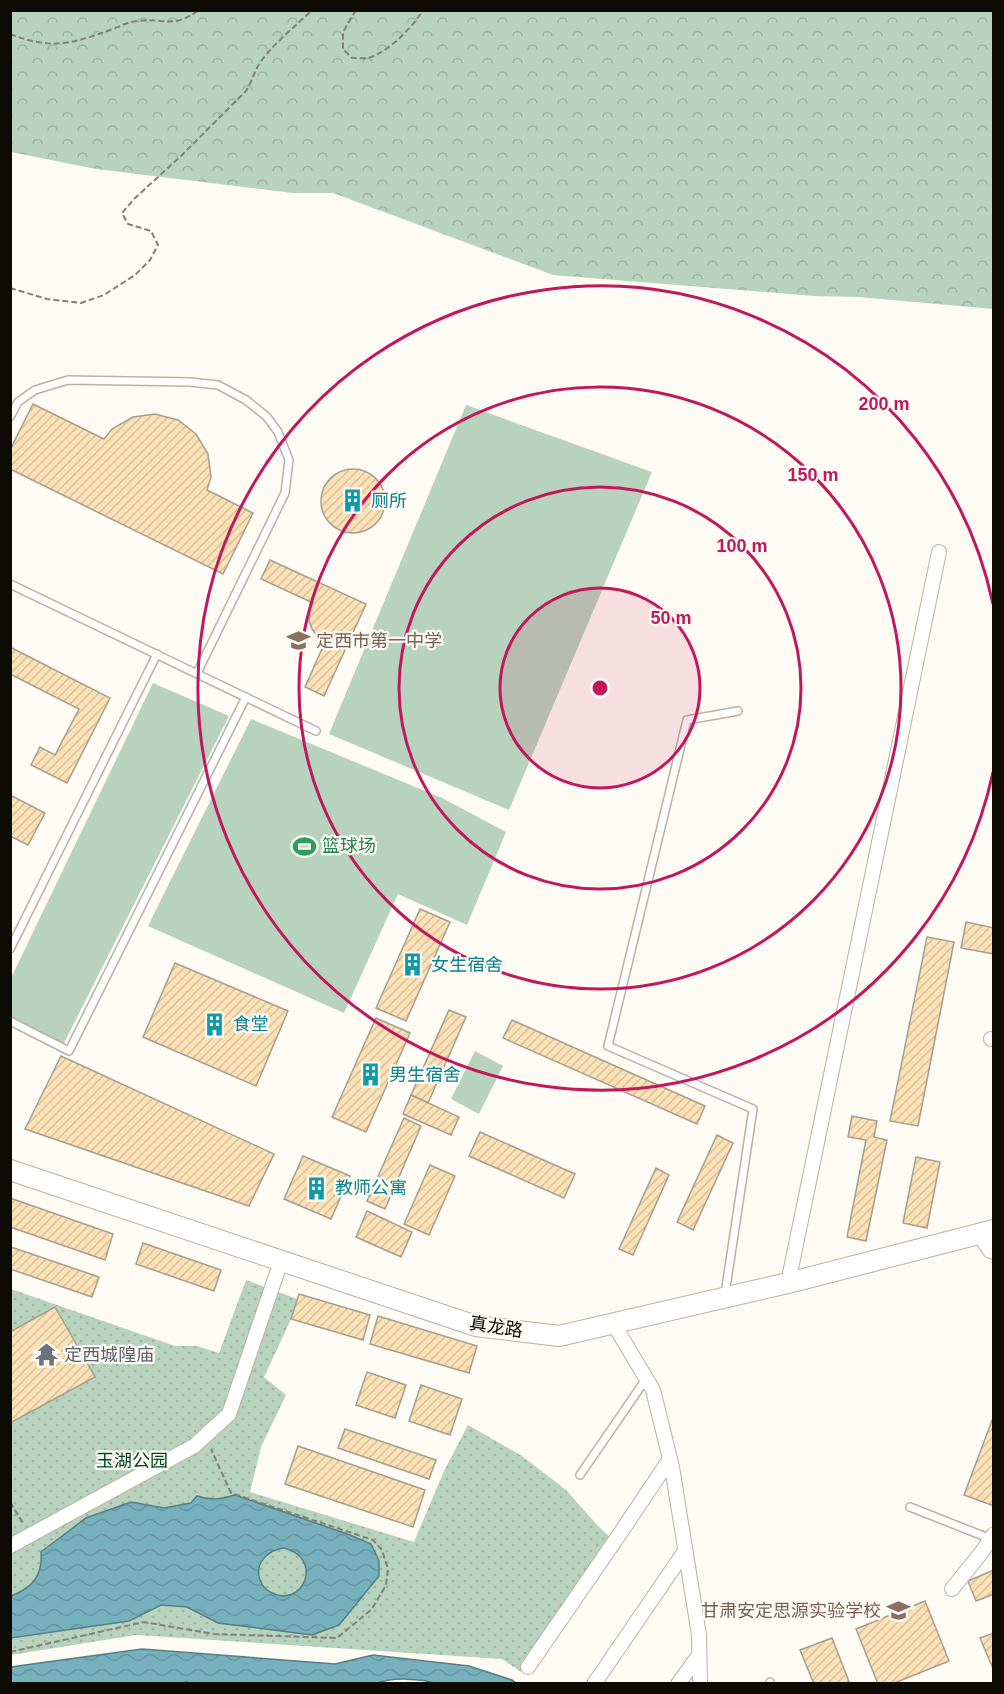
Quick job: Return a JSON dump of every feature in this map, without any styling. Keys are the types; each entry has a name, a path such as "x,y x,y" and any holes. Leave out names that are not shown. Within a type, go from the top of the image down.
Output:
{"main road":[{"name":"真龙路","path":"10,1170 476,1326 559,1336 788,1283 986,1232"}],"street":[{"path":"788,1283 939,552"},
{"path":"986,1232 990,1251 993,1252"},
{"path":"10,1546 194,1446 229,1414 281,1261"},
{"path":"612,1323 653,1390 670,1459 699,1635 700,1683"},
{"path":"528,1667 670,1459"},
{"path":"952,1589 992,1536"},
{"path":"594,1683 685,1551"},
{"path":"678,1683 699,1655"}],"lane":[{"path":"10,417 18,402 35,390 68,380 190,382 218,385 246,400 273,424 289,460 285,493 197,673"},
{"path":"10,584 316,731"},
{"path":"10,949 157,654"},
{"path":"10,1021 69,1051 246,697"},
{"path":"725,1297 753,1109 608,1046 687,720 738,711"},
{"path":"580,1475 646,1378"},
{"path":"909,1507 992,1536"}],"path":[{"path":"10,34 34,42 67,44 136,21 172,23 188,18 199,10"},
{"path":"10,288 48,298 81,303 104,295 135,275 150,260 158,245 151,231 128,224 122,213 245,92 258,67 272,48 312,10"},
{"path":"356,10 343,32 343,49 352,58 369,58 389,48 423,10"},
{"path":"10,1652 144,1622 214,1635 337,1638 372,1609 386,1585 388,1569 382,1550 373,1540 231,1493 204,1436"},
{"path":"10,1502 30,1536"}],"green space":[{"path":"11,10 993,11 993,309 553,275 333,193 293,193 96,169 11,152"},
{"path":"466,405 652,472 509,810 329,734"},
{"path":"153,683 229,716 62,1047 11,1021 10,980"},
{"name":"篮球场","path":"251,719 442,798 506,832 467,925 398,894 344,1013 148,926"},
{"path":"475,1051 503,1066 479,1114 451,1099"},
{"name":"玉湖公园","path":"246,1280 300,1300 264,1377 286,1395 261,1447 250,1492 414,1542 444,1471 468,1425 522,1456 566,1490 614,1541 521,1672 502,1659 136,1635 11,1655 11,1289 175,1346 197,1346 219,1353"}],"water":[{"path":"235,1495 371,1544 379,1561 379,1576 339,1625 312,1635 218,1623 187,1607 161,1605 129,1621 11,1638 11,1596 25,1589 35,1580 40,1568 41,1552 86,1518 131,1502 164,1508 191,1503 197,1496 211,1499","holes":["284,1548 296,1553 303,1560 306,1569 306,1578 302,1586 296,1592 287,1595 277,1595 265,1588 259,1574 264,1558 273,1551"]},
{"path":"142,1649 335,1664 373,1655 469,1666 516,1683 437,1684 406,1679 375,1684 11,1683 11,1667"}],"building":[{"path":"33,404 104,439 112,429 133,417 155,414 178,420 196,434 208,454 211,477 207,490 253,513 223,574 10,469 10,450"},
{"name":"厕所","path":"347,469 359,469 376,478 383,489 385,501 383,513 376,524 359,533 347,533 335,528 326,519 321,507 321,495 326,483 335,474"},
{"path":"270,560 366,604 324,696 305,687 325,642 318,637 309,621 313,603 261,579"},
{"path":"10,647 110,698 67,783 31,765 40,747 55,755 79,709 10,674"},
{"path":"10,795 45,813 28,845 10,836"},
{"name":"女生宿舍","path":"420,909 450,922 406,1021 376,1008"},
{"path":"966,922 994,928 994,954 961,948"},
{"path":"927,937 954,942 918,1126 890,1121"},
{"name":"食堂","path":"175,963 288,1011 256,1086 143,1037"},
{"path":"449,1010 466,1017 428,1103 411,1095"},
{"name":"男生宿舍","path":"376,1018 410,1033 366,1132 332,1117"},
{"path":"512,1020 705,1106 697,1124 503,1038"},
{"path":"61,1056 274,1154 249,1206 25,1129"},
{"path":"411,1095 459,1117 451,1135 403,1114"},
{"path":"852,1116 877,1121 874,1137 887,1140 866,1241 847,1237 866,1140 848,1137"},
{"path":"404,1118 421,1126 385,1209 367,1201"},
{"path":"480,1132 575,1174 564,1198 469,1156"},
{"path":"717,1135 733,1143 693,1230 677,1222"},
{"name":"教师公寓","path":"303,1156 350,1176 331,1219 284,1199"},
{"path":"916,1157 940,1162 927,1228 903,1223"},
{"path":"430,1165 455,1176 429,1235 404,1224"},
{"path":"656,1168 669,1175 633,1255 619,1249"},
{"path":"10,1198 113,1234 105,1260 10,1227"},
{"path":"367,1211 412,1232 401,1257 356,1237"},
{"path":"143,1243 221,1270 214,1291 136,1264"},
{"path":"11,1247 99,1277 92,1297 10,1269"},
{"path":"299,1294 370,1315 363,1340 291,1319"},
{"name":"定西城隍庙","path":"55,1307 95,1377 10,1423 10,1332"},
{"path":"378,1316 477,1346 469,1373 370,1344"},
{"path":"367,1372 406,1385 395,1418 356,1405"},
{"path":"421,1385 462,1399 450,1435 409,1421"},
{"path":"994,1415 994,1506 964,1495"},
{"path":"345,1429 436,1460 429,1479 338,1448"},
{"path":"298,1446 425,1490 413,1527 285,1484"},
{"path":"994,1570 994,1594 976,1601 968,1581"},
{"path":"925,1601 949,1661 892,1684 878,1684 856,1629"},
{"path":"994,1633 994,1671 980,1638"},
{"path":"832,1638 850,1684 814,1684 800,1650"}],"place":[{"name":"厕所","path":"353,501"},
{"name":"定西市第一中学","path":"298,641"},
{"name":"篮球场","path":"304,846"},
{"name":"女生宿舍","path":"413,965"},
{"name":"食堂","path":"215,1024"},
{"name":"男生宿舍","path":"371,1075"},
{"name":"教师公寓","path":"317,1188"},
{"name":"定西城隍庙","path":"46,1355"},
{"name":"甘肃安定思源实验学校","path":"899,1611"}]}
